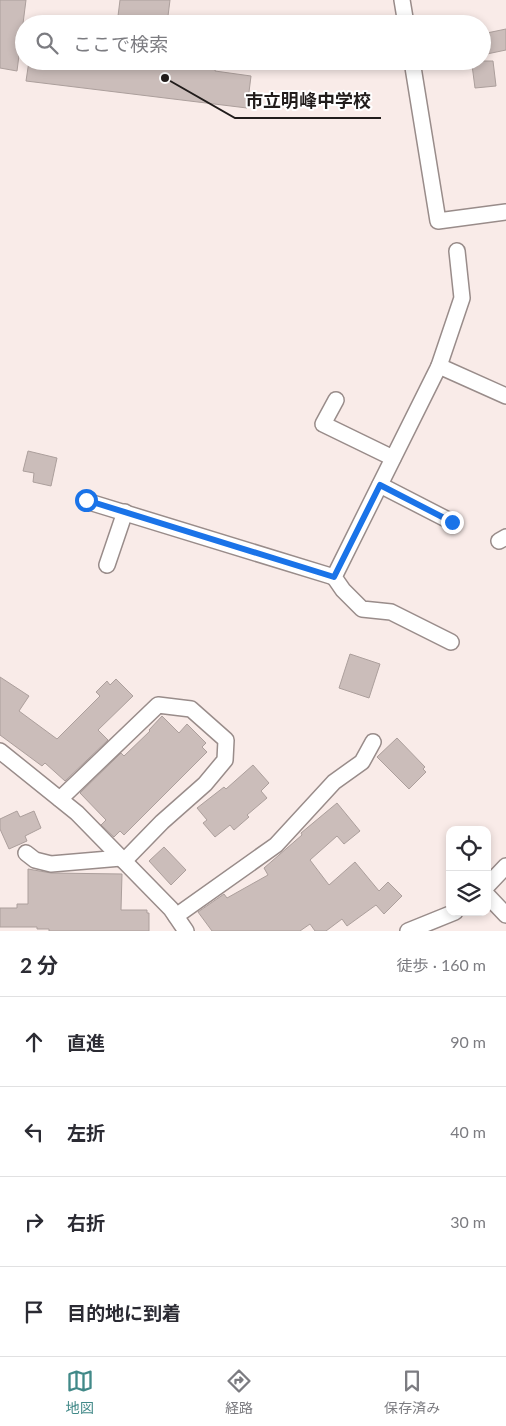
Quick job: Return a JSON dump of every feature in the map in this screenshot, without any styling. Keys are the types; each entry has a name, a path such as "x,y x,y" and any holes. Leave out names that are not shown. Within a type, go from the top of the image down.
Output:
{"street":[{"path":"402,0 404,15"},
{"path":"413,70 438,221 506,212"},
{"path":"334,577 440,366 462,298 457,251"},
{"path":"440,366 506,396"},
{"path":"336,400 323,424 393,458"},
{"path":"380,485 452,522"},
{"path":"86,500 334,577 343,590 362,609 391,612 451,642"},
{"path":"107,565 125,512"},
{"path":"26,853 36,860 51,864 123,859 204,784 225,760 226,740 191,710 158,705 60,799"},
{"path":"176,916 276,845 334,782 362,762 373,742"},
{"path":"0,750 77,813 171,909 186,931"},
{"path":"491,882 506,866"},
{"path":"491,899 506,915"},
{"path":"408,931 446,916"}],"building":[{"path":"0,0 26,0 24,15 15,15 15,70 17,71 0,68"},
{"path":"120,0 170,0 168,15 118,15"},
{"path":"506,29 506,50 491,53 491,32"},
{"path":"491,61 493,61 496,86 475,88 473,70 491,70"},
{"path":"28,70 215,70 251,76 247,108 26,81"},
{"path":"28,451 57,458 51,486 33,482 34,473 23,471"},
{"path":"350,654 380,664 369,698 339,688"},
{"path":"0,677 29,696 19,711 57,739 100,696 96,692 107,681 110,685 116,679 133,696 98,730 108,740 65,781 45,763 42,766 0,735"},
{"path":"162,716 179,733 187,724 206,743 202,747 207,752 124,835 120,831 114,837 101,825 106,820 80,793 121,753 124,756 150,731"},
{"path":"397,738 425,767 423,769 426,772 409,789 377,757"},
{"path":"253,765 269,783 261,791 267,798 247,815 249,817 234,830 230,825 215,837 203,823 207,820 197,808 224,787 226,789"},
{"path":"337,803 360,831 344,844 337,836 310,860 329,885 355,862 379,891 388,882 402,896 384,914 376,905 347,926 342,919 326,931 315,931 310,924 300,931 212,931 198,912 224,894 227,898 268,875 264,868 302,835 301,833"},
{"path":"17,811 20,817 34,811 41,828 25,836 27,841 9,849 0,829 0,819"},
{"path":"164,847 186,870 171,885 149,861"},
{"path":"28,869 51,873 122,874 121,910 147,910 147,913 149,913 149,931 49,931 49,929 37,929 37,927 0,927 0,908 17,908 17,904 28,904"}],"place":[{"name":"市立明峰中学校","path":"165,78"}],"route":[{"path":"86,500 334,577 380,485 452,522"}]}
